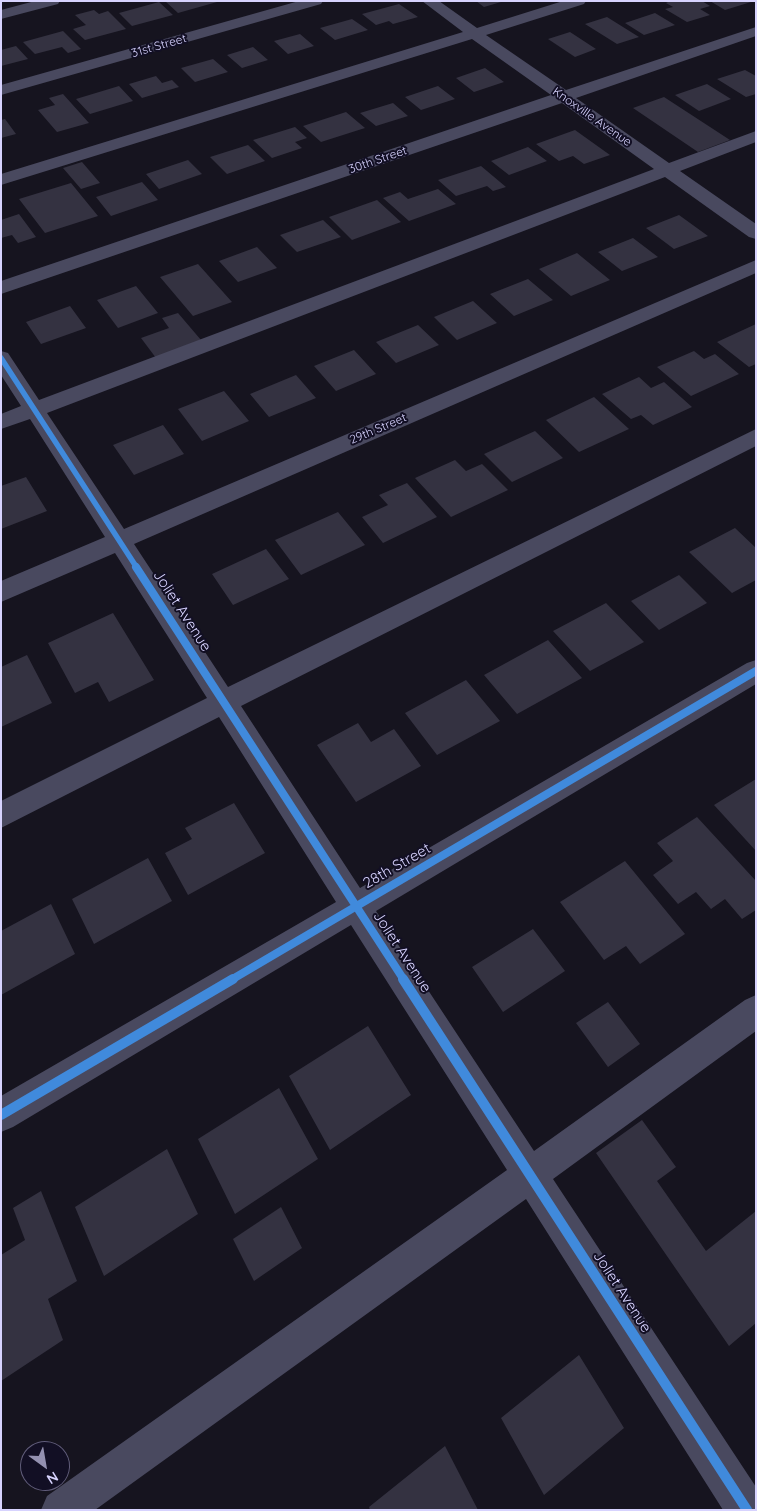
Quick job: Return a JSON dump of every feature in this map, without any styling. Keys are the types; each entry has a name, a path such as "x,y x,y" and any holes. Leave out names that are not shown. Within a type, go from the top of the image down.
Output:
{"street":[{"path":"1,15 53,1"},
{"name":"31st Street","path":"1,90 316,1"},
{"name":"Knoxville Avenue","path":"429,1 756,234"},
{"path":"1,180 579,1"},
{"name":"30th Street","path":"1,288 756,31"},
{"path":"1,422 756,136"},
{"name":"29th Street","path":"1,592 756,266"},
{"name":"Joliet Avenue","path":"1,358 746,1510"},
{"path":"1,815 756,437"},
{"name":"28th Street","path":"1,1115 756,671"},
{"path":"61,1510 756,1011"}],"building":[{"path":"165,1 217,1 217,2 178,13"},
{"path":"476,1 501,1 501,2 484,7"},
{"path":"670,1 702,1 710,6 700,9 710,15 687,22 665,9 673,7 666,3"},
{"path":"710,1 751,1 751,2 725,10"},
{"path":"159,2 173,15 132,26 119,13"},
{"path":"399,4 418,17 393,24 389,21 376,25 362,14"},
{"path":"94,10 99,14 108,11 126,29 85,40 73,29 86,25 75,15"},
{"path":"655,13 675,25 644,35 625,23"},
{"path":"607,17 639,37 617,44 585,24"},
{"path":"352,19 368,30 335,40 320,28"},
{"path":"63,31 81,49 68,53 62,47 35,54 23,42"},
{"path":"570,32 596,49 575,57 548,39"},
{"path":"300,34 314,46 288,54 274,41"},
{"path":"16,46 28,59 1,66 1,50"},
{"path":"253,47 268,60 242,68 227,55"},
{"path":"213,59 228,72 195,82 181,68"},
{"path":"485,68 504,82 474,92 456,78"},
{"path":"745,70 756,76 756,94 746,97 717,79"},
{"path":"156,76 162,83 172,80 179,87 142,98 129,84"},
{"path":"707,84 731,99 699,111 675,95"},
{"path":"119,86 133,101 90,114 76,99"},
{"path":"438,86 455,99 421,110 405,97"},
{"path":"63,94 89,123 57,132 38,110 55,105 49,98"},
{"path":"664,97 730,140 698,152 633,108"},
{"path":"393,103 408,116 376,126 360,113"},
{"path":"346,112 365,128 321,142 303,126"},
{"path":"5,119 16,134 1,138 1,120"},
{"path":"295,127 307,138 295,142 302,148 272,158 253,140"},
{"path":"575,130 610,155 584,164 573,156 559,161 536,144"},
{"path":"248,145 265,161 227,174 210,157"},
{"path":"528,147 547,161 509,175 491,161"},
{"path":"188,160 202,174 159,189 146,174"},
{"path":"82,162 100,183 81,189 63,168"},
{"path":"481,166 506,187 493,191 487,186 456,196 438,180"},
{"path":"142,182 158,200 111,216 96,197"},
{"path":"71,183 98,216 45,233 19,199"},
{"path":"438,189 456,204 409,221 383,198 400,192 408,199"},
{"path":"377,200 401,222 352,240 329,217"},
{"path":"19,214 36,237 18,243 12,235 1,238 1,220"},
{"path":"679,215 708,236 674,249 646,228"},
{"path":"323,220 341,237 297,252 280,235"},
{"path":"633,238 658,257 622,271 598,252"},
{"path":"257,247 277,268 238,282 219,261"},
{"path":"577,253 610,280 571,296 539,269"},
{"path":"198,264 232,302 193,316 160,277"},
{"path":"528,279 553,300 514,316 490,294"},
{"path":"136,286 158,313 118,328 97,300"},
{"path":"473,301 497,323 457,340 434,317"},
{"path":"70,306 86,328 41,344 26,322"},
{"path":"178,313 201,340 156,358 141,338 169,328 162,318"},
{"path":"756,324 756,364 749,367 717,342"},
{"path":"418,325 439,345 396,363 376,342"},
{"path":"354,350 376,374 336,391 314,366"},
{"path":"694,351 704,359 715,354 739,374 691,396 657,367"},
{"path":"296,375 316,398 269,417 250,394"},
{"path":"639,377 651,388 664,382 692,407 653,425 641,415 631,419 602,394"},
{"path":"224,391 249,421 202,441 178,409"},
{"path":"594,397 629,429 579,452 546,420"},
{"path":"163,425 184,454 134,475 113,445"},
{"path":"535,431 563,458 512,482 484,454"},
{"path":"455,460 466,471 482,464 508,490 451,517 415,478"},
{"path":"26,477 47,511 1,529 1,486"},
{"path":"407,483 437,517 383,543 362,517 388,505 379,495"},
{"path":"338,512 365,545 301,575 275,540"},
{"path":"735,528 756,548 756,580 732,593 689,552"},
{"path":"266,549 289,579 233,605 212,574"},
{"path":"679,575 707,603 659,630 631,601"},
{"path":"606,603 644,642 590,671 553,631"},
{"path":"113,613 154,680 109,702 98,682 75,693 48,643"},
{"path":"548,640 582,678 517,714 484,675"},
{"path":"27,655 52,703 1,727 1,667"},
{"path":"466,680 500,721 437,755 405,713"},
{"path":"358,723 371,742 394,729 421,766 356,802 317,745"},
{"path":"756,779 756,851 714,805"},
{"path":"234,803 265,853 188,895 165,853 192,839 185,828"},
{"path":"697,817 756,881 756,910 742,919 725,899 711,909 696,892 678,904 653,875 673,861 657,843"},
{"path":"148,858 172,901 94,944 72,899"},
{"path":"625,861 685,934 640,964 626,946 604,960 560,902"},
{"path":"51,904 75,954 1,995 1,931"},
{"path":"533,929 565,971 503,1012 472,967"},
{"path":"608,1002 640,1044 608,1067 576,1023"},
{"path":"368,1026 411,1095 330,1150 289,1076"},
{"path":"279,1088 318,1159 235,1214 198,1139"},
{"path":"642,1120 676,1167 657,1181 706,1251 756,1211 756,1323 729,1346 596,1153"},
{"path":"167,1149 198,1214 104,1276 75,1207"},
{"path":"41,1191 77,1281 48,1299 63,1340 1,1381 1,1255 25,1240 13,1208"},
{"path":"281,1207 302,1248 254,1281 233,1239"},
{"path":"579,1355 624,1428 544,1495 501,1418"},
{"path":"445,1446 478,1510 370,1510 369,1507"}],"cycle path":[{"path":"1,358 747,1510"},
{"path":"1,1115 756,671"}]}
